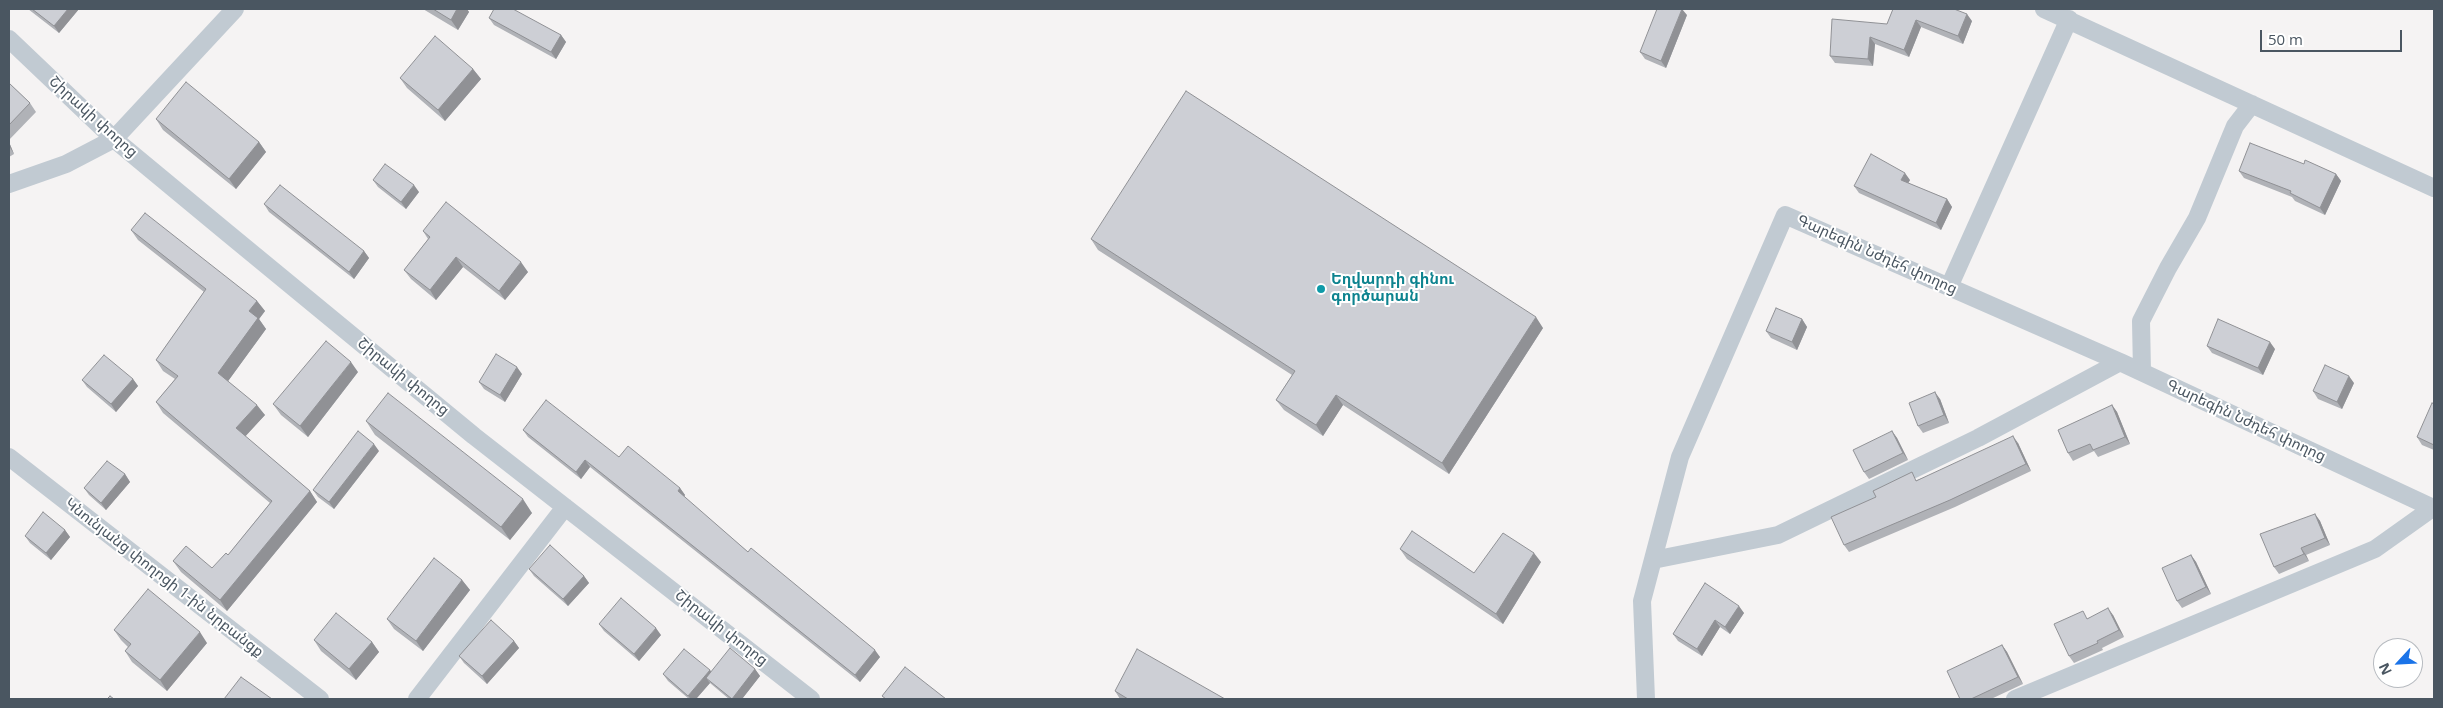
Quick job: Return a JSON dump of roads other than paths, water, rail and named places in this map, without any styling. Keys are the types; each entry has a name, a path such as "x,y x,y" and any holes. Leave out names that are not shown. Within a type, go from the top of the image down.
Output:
{"street":[{"path":"9,184 66,164 114,139 235,9"},
{"path":"2044,9 2434,188"},
{"path":"1949,287 2069,19"},
{"name":"Շիրակի փողոց","path":"9,39 114,139 474,436 811,699"},
{"path":"2142,372 2141,321 2168,268 2197,218 2235,126 2252,104"},
{"name":"Գարեգին Նժդեհ փողոց","path":"1646,699 1642,602 1680,457 1785,215 2120,362 2434,507 2375,549 2015,699"},
{"path":"1653,560 1778,535 1978,438 2120,362"},
{"name":"Կնունյանց փողոցի 1-ին նրբանցք","path":"9,457 320,699"},
{"path":"417,699 566,507"}],"place":[{"name":"Եղվարդի գինու գործարան","path":"1321,289"}]}
